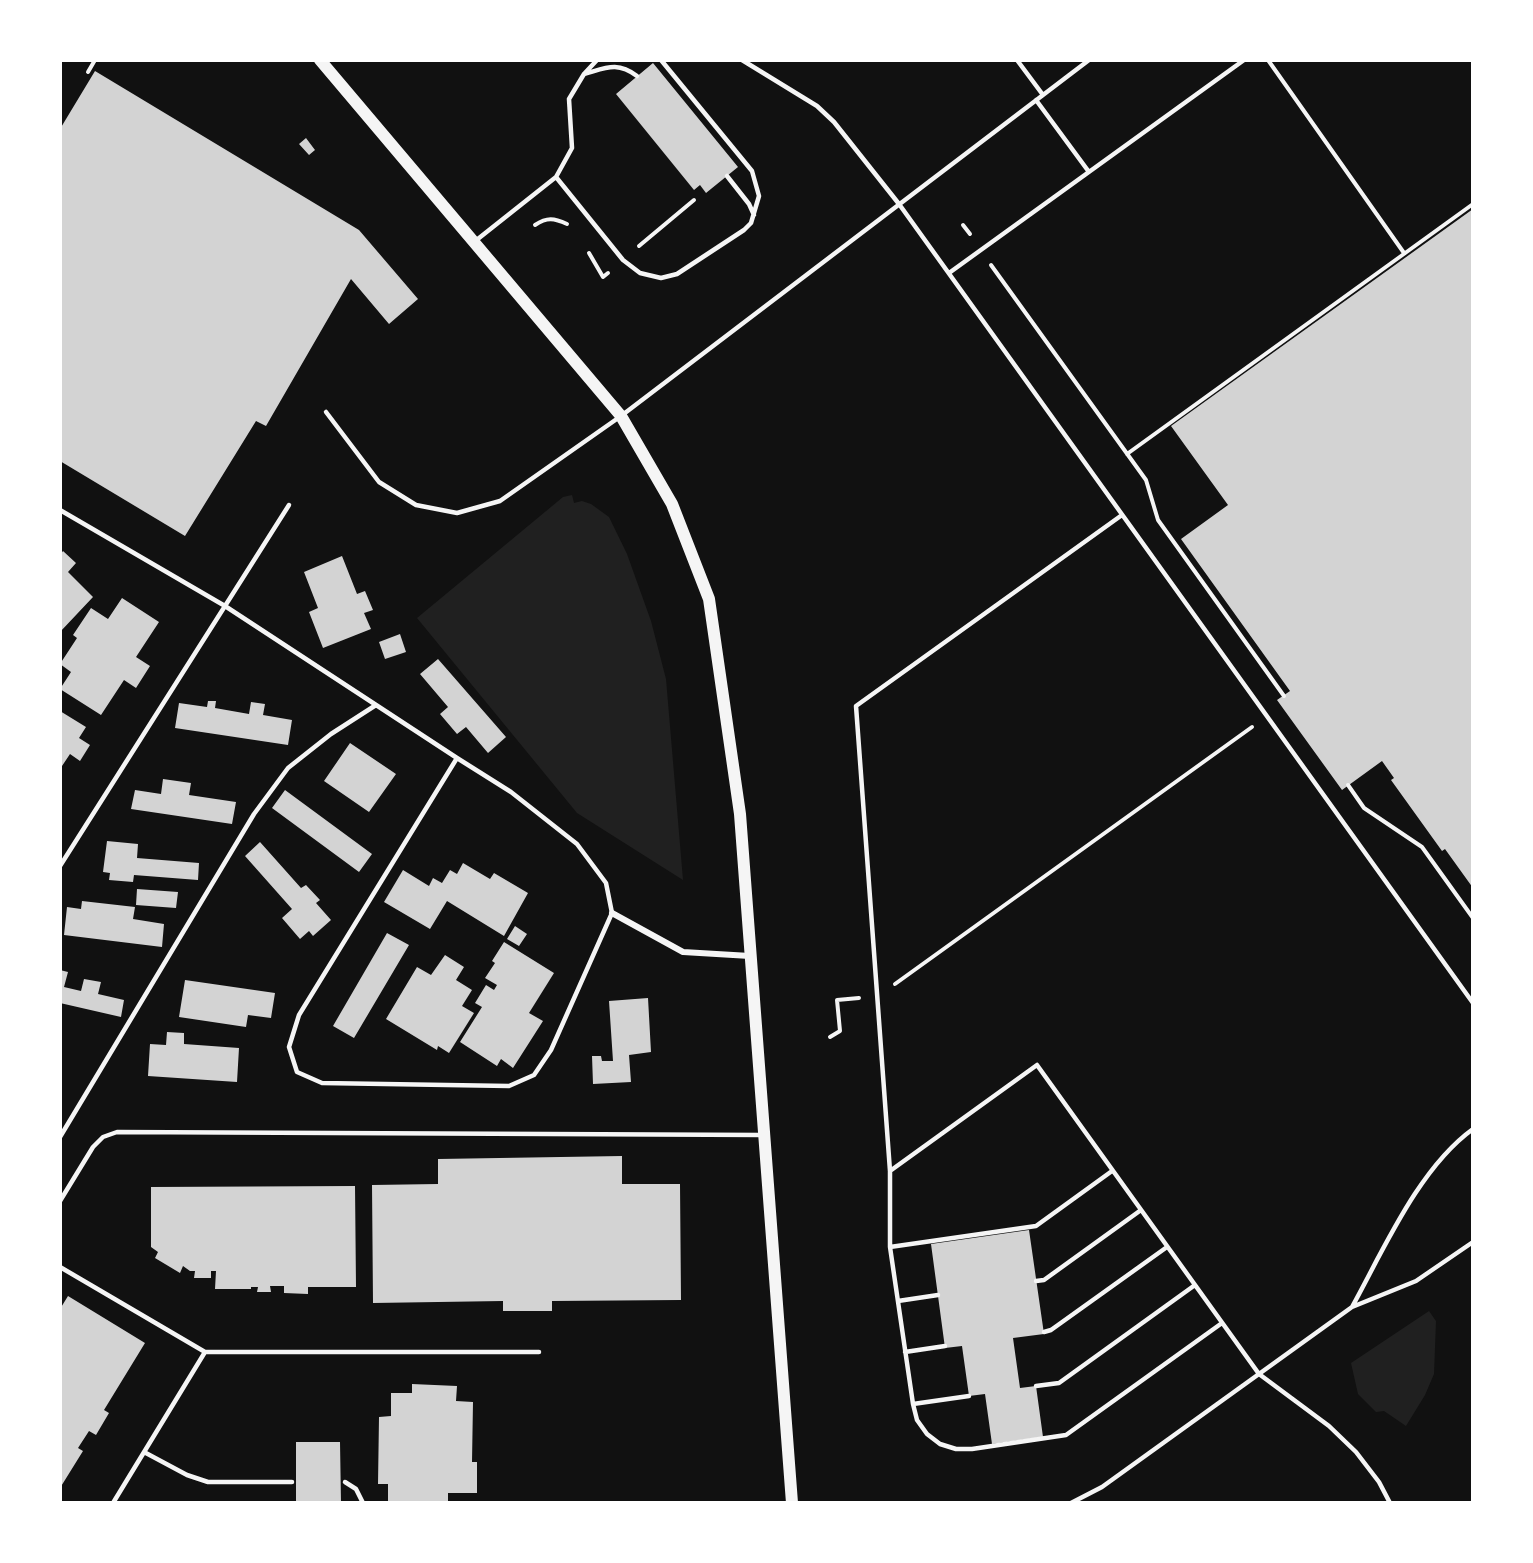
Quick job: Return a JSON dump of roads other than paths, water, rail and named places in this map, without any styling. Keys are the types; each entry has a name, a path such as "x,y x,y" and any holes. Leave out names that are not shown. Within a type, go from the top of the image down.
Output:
{"main road":[{"path":"320,60 621,416 672,504 709,599 740,814 792,1503"}],"street":[{"path":"612,913 683,952 751,956"}],"lane":[{"path":"474,242 555,177 572,148 569,99 584,74 597,60"},
{"path":"555,177 623,260 640,273 661,278 677,273 744,230 751,223 759,196 752,171 661,60"},
{"path":"742,60 817,106 834,122 899,204 1473,1003"},
{"path":"1017,60 1043,95"},
{"path":"326,412 379,482 417,505 457,513 500,501 621,416 1089,60"},
{"path":"949,273 1244,60"},
{"path":"584,74 615,65 637,76"},
{"path":"1036,100 1089,172"},
{"path":"727,176 749,204 754,215"},
{"path":"60,866 289,505"},
{"path":"60,510 225,606 511,792 577,844 606,883 612,913 551,1050 534,1075 509,1086 322,1083 297,1072 290,1047 299,1015 457,758"},
{"path":"1122,514 856,706 890,1171 890,1247 917,1420 927,1434 940,1444 956,1449 972,1449 1066,1435 1222,1323"},
{"path":"60,1137 254,814 288,768 331,734 376,705"},
{"path":"890,1171 1037,1065 1259,1374 1329,1426 1356,1452 1379,1482 1390,1503"},
{"path":"1352,1307 1427,1176 1446,1152 1473,1129"},
{"path":"60,1201 93,1147 103,1137 117,1132 764,1135"},
{"path":"890,1247 1036,1226 1112,1170"},
{"path":"1036,1281 1044,1280 1141,1210"},
{"path":"1071,1503 1102,1487 1352,1307 1416,1281 1473,1242"},
{"path":"1044,1332 1051,1330 1167,1247"},
{"path":"60,1267 205,1352 539,1352"},
{"path":"1036,1386 1059,1383 1195,1285"},
{"path":"898,1301 938,1295"},
{"path":"905,1352 945,1346"},
{"path":"113,1503 205,1352"},
{"path":"913,1404 969,1396"},
{"path":"144,1452 187,1475 208,1482 292,1482"},
{"path":"345,1482 356,1489 363,1503"}]}
